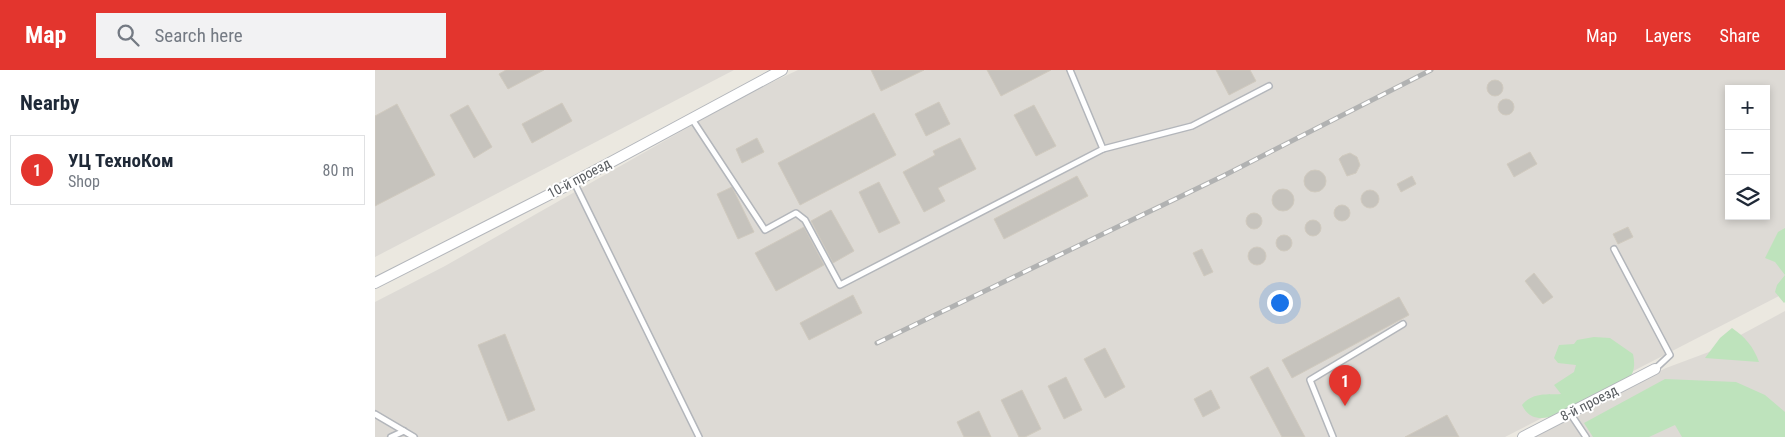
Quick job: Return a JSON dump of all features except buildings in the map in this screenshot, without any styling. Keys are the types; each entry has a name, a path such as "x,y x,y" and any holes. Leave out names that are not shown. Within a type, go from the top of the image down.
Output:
{"street":[{"name":"10-й проезд","path":"375,283 574,182 782,70"},
{"name":"8-й проезд","path":"1523,437 1655,369"}],"lane":[{"path":"1070,70 1103,149"},
{"path":"692,119 765,230 796,213 805,220 840,285 1103,149 1192,126 1269,86"},
{"path":"574,182 699,437"},
{"path":"1614,249 1670,355 1655,369"},
{"path":"1333,437 1310,380 1403,324"},
{"path":"1571,413 1586,437"},
{"path":"375,414 414,437"},
{"path":"391,437 404,431"}],"shaded area":[{"path":"375,70 734,70 375,257"},
{"path":"798,70 1785,70 1785,293 1505,437 375,437 375,302 445,266 745,95"},
{"path":"1785,311 1785,437 1530,437 1666,368 1709,352"}],"green space":[{"path":"1785,228 1785,275 1775,262 1765,258 1778,232"},
{"path":"1785,275 1784,303 1775,292 1777,285"},
{"path":"1732,328 1748,342 1759,362 1705,358 1720,338"},
{"path":"1594,337 1610,338 1633,354 1634,368 1630,377 1621,384 1557,415 1537,418 1528,414 1522,405 1526,401 1540,395 1561,394 1554,385 1574,372 1576,365 1558,363 1554,358 1559,345 1574,344 1577,340"},
{"path":"1665,379 1736,382 1765,395 1785,412 1785,437 1682,437 1675,425 1649,437 1593,437 1584,423"}],"railway":[{"path":"877,343 1223,176 1431,70"}],"place":[{"name":"УЦ ТехноКом","path":"1345,406"}]}
